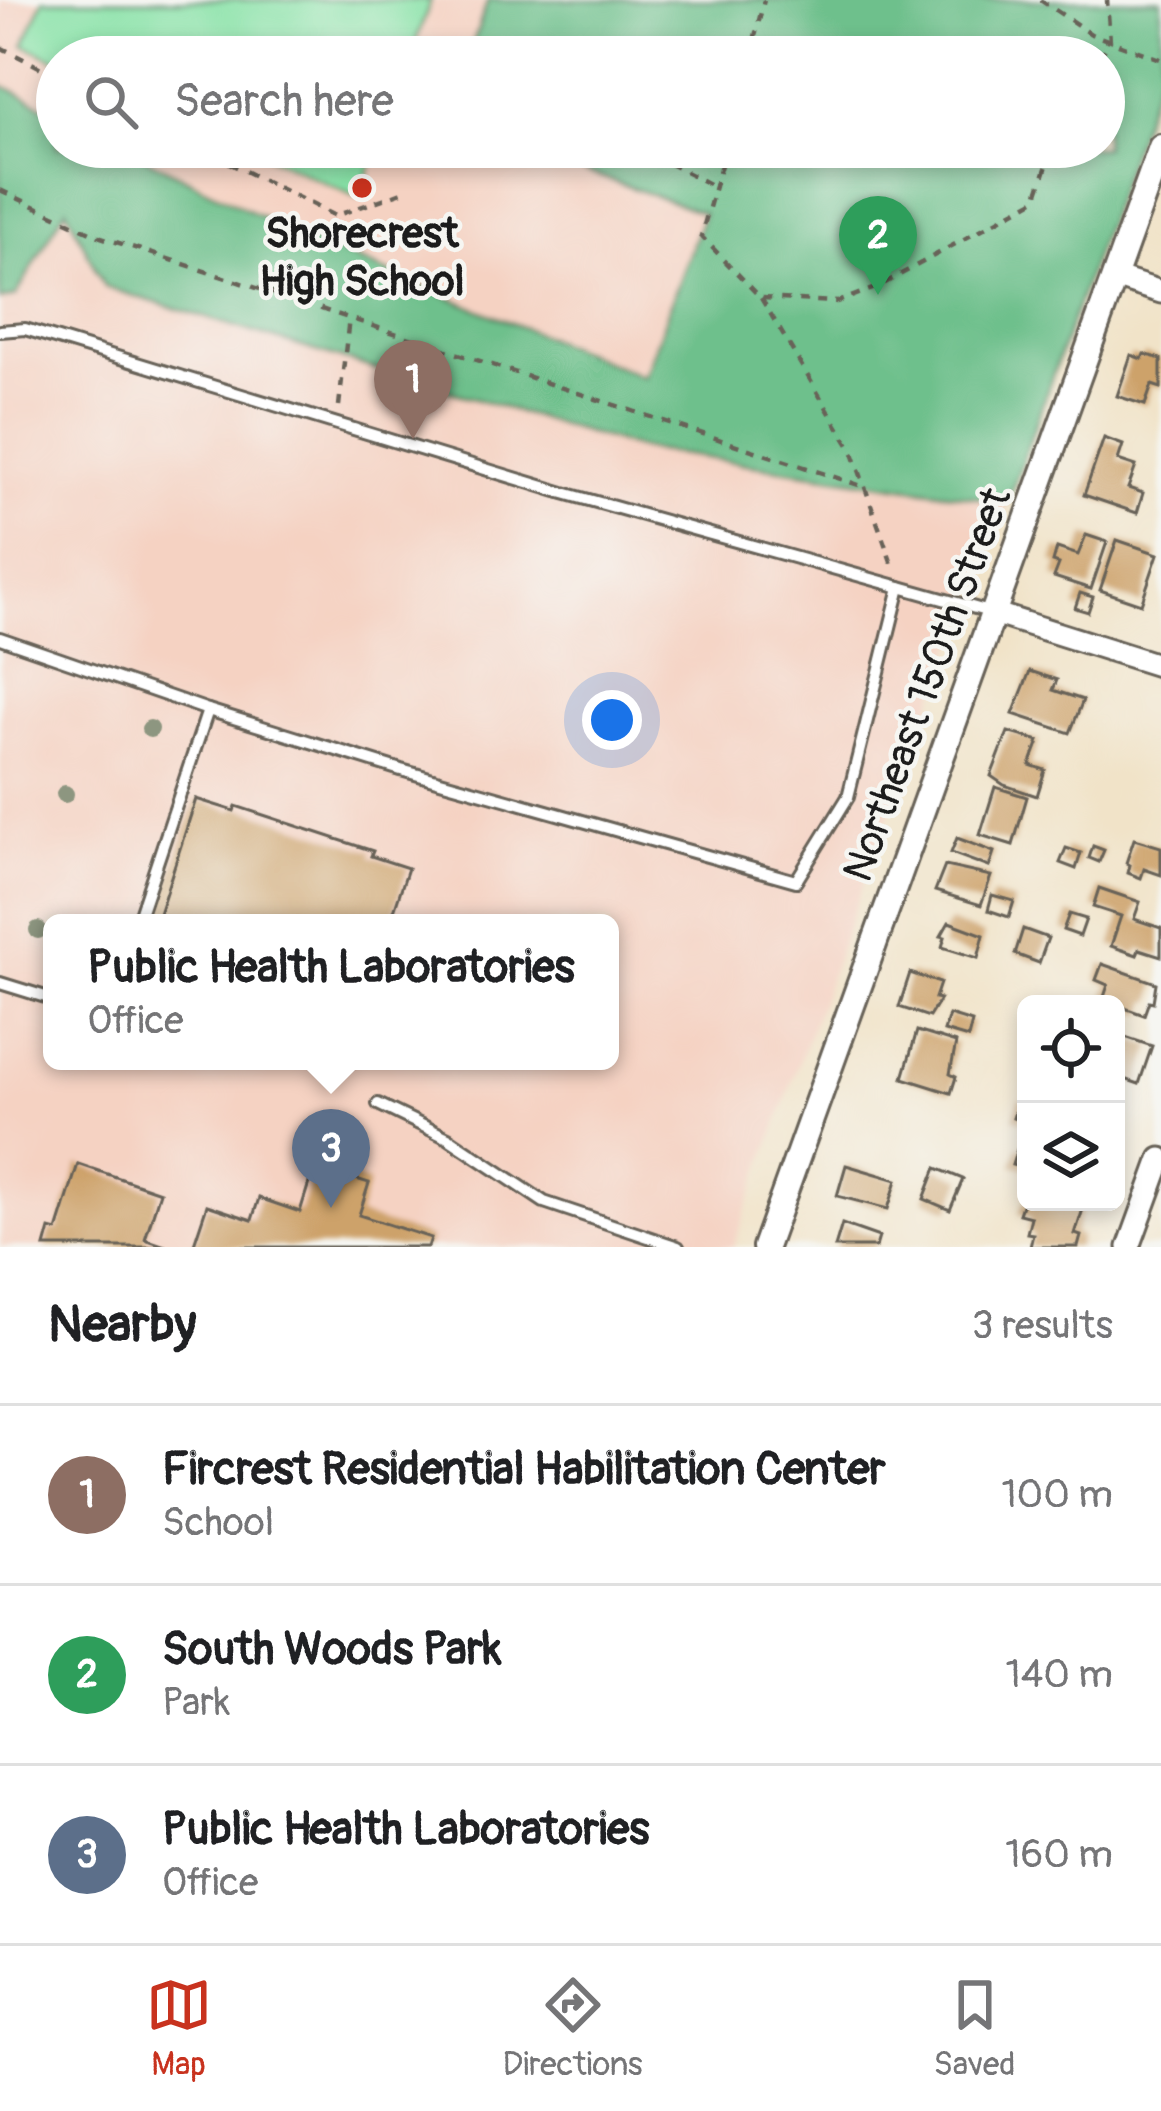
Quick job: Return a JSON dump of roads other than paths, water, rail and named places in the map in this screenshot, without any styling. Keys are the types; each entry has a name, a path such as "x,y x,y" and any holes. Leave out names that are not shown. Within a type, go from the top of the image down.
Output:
{"street":[{"name":"Northeast 150th Street","path":"765,1247 1161,147"},
{"path":"1114,277 1161,292"},
{"path":"993,613 1161,667"},
{"path":"1129,1247 1161,1159"}],"lane":[{"path":"0,331 25,328 564,493 993,613"},
{"path":"0,638 401,770 796,881 848,797 900,587"},
{"path":"140,914 208,710"},
{"path":"0,982 43,996"},
{"path":"378,1104 448,1138 544,1202 678,1247"}],"place":[{"name":"Shorecrest High School","path":"362,188"},
{"name":"South Woods Park","path":"878,295"},
{"name":"Fircrest Residential Habilitation Center","path":"413,439"},
{"name":"Public Health Laboratories","path":"331,1208"}]}
